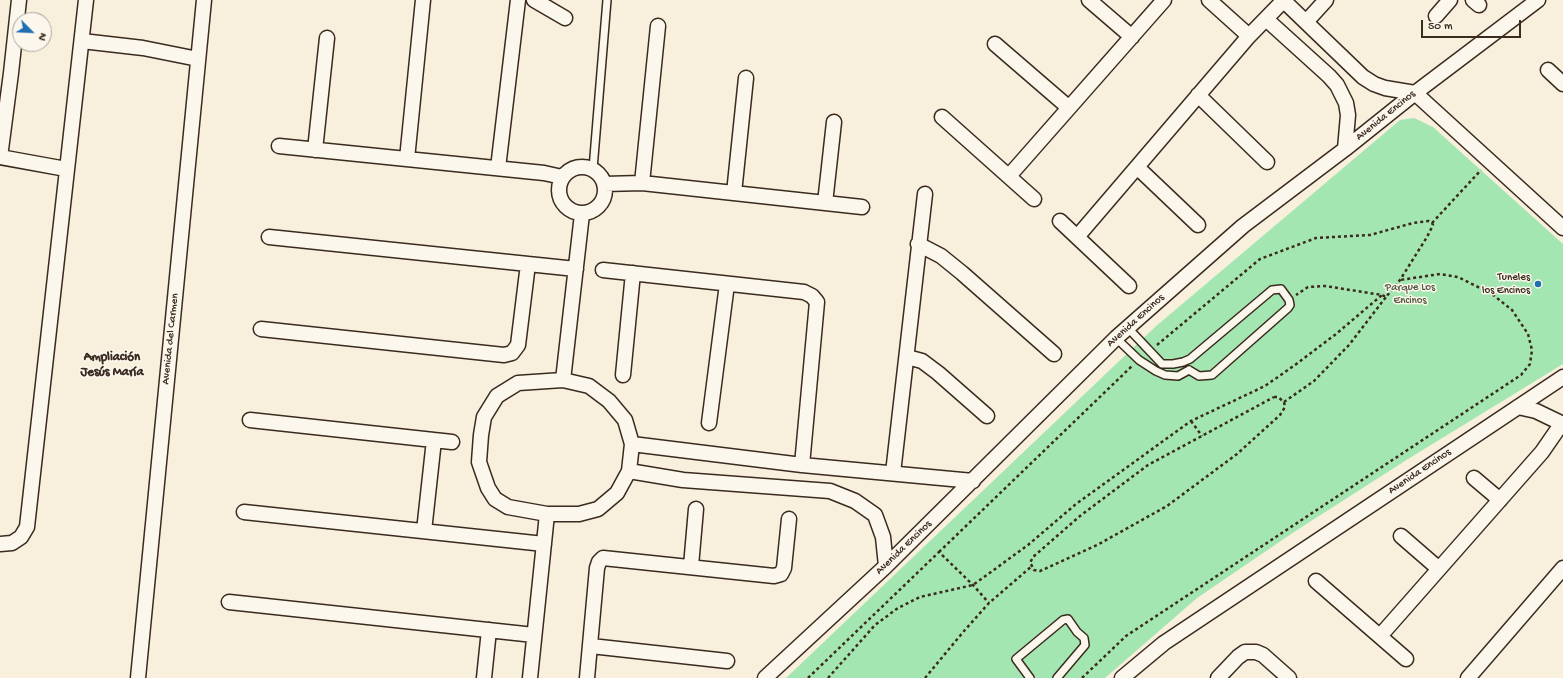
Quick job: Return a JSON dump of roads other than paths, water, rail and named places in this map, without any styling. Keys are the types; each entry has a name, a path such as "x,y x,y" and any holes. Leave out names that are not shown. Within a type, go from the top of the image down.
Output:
{"street":[{"path":"19,0 12,73 0,157 66,169"},
{"path":"0,544 12,543 21,537 27,527 86,0"},
{"name":"Avenida del Carmen","path":"138,678 204,0"},
{"path":"406,159 423,0"},
{"path":"498,168 518,0"},
{"path":"534,0 565,18"},
{"path":"1089,0 1132,37"},
{"path":"1009,176 1164,0"},
{"path":"1209,0 1249,36"},
{"path":"1306,22 1326,0"},
{"path":"1436,16 1450,0"},
{"name":"Avenida Encinos","path":"765,678 886,566 1116,338 1243,226 1345,150 1415,93 1538,0"},
{"path":"1077,237 1249,36 1284,1 1363,77 1374,84 1385,88 1415,93 1563,228"},
{"path":"1266,19 1329,76 1337,86 1346,103 1348,115 1345,150"},
{"path":"642,183 658,26"},
{"path":"315,150 327,38"},
{"path":"82,41 143,48 198,59"},
{"path":"995,44 1068,108"},
{"path":"1548,70 1563,84"},
{"path":"734,193 746,78"},
{"path":"1198,96 1267,162"},
{"path":"942,117 1034,199"},
{"path":"825,203 834,122"},
{"path":"279,146 544,173 562,177"},
{"path":"582,166 593,169 600,176 604,184 605,195 600,204 592,211 582,214 572,212 564,206 559,196 558,186 562,177 571,169 582,166"},
{"path":"1137,167 1198,225"},
{"path":"604,184 642,183 862,206"},
{"path":"893,473 924,194"},
{"path":"563,380 582,214"},
{"path":"1060,221 1129,286"},
{"path":"269,237 576,269"},
{"path":"918,244 941,256 1054,354"},
{"path":"260,329 504,355 512,353 518,345 528,264"},
{"path":"603,270 804,292 812,296 817,302 802,465"},
{"path":"623,375 633,274"},
{"path":"709,423 727,284"},
{"path":"907,357 922,361 987,416"},
{"name":"Avenida Encinos","path":"1122,678 1164,643 1563,377"},
{"path":"563,380 589,386 609,400 625,420 632,444 629,471 617,493 598,508 580,514 547,514 508,507 495,499 488,488 478,462 484,418 497,396 518,383 563,380"},
{"path":"1380,636 1542,452 1563,424 1536,411 1518,407"},
{"path":"250,420 452,442"},
{"path":"424,531 434,440"},
{"path":"632,444 802,465 972,481"},
{"path":"629,471 683,480 822,491 855,501 875,515 883,537 886,566"},
{"path":"1474,478 1500,500"},
{"path":"691,566 696,509"},
{"path":"244,512 544,544"},
{"path":"530,678 547,514"},
{"path":"587,678 597,568 599,562 603,558 691,566 774,576 781,574 784,568 789,519"},
{"path":"1401,536 1439,569"},
{"path":"1468,678 1563,568"},
{"path":"1316,581 1406,659"},
{"path":"229,602 534,635"},
{"path":"484,678 489,630"},
{"path":"590,646 727,661"},
{"path":"1218,678 1238,657 1245,652 1256,652 1263,655 1289,678"}],"lane":[{"path":"593,169 607,0"},
{"path":"1128,328 1162,364 1183,362 1190,359 1272,290 1281,289 1289,300 1290,305 1288,308 1212,375 1198,376 1189,370"},
{"path":"1116,338 1139,360 1165,375 1178,376 1189,370"},
{"path":"1189,370 1190,359"},
{"path":"1030,678 1016,659 1063,620 1068,619 1077,632 1084,638 1085,645 1057,678"}],"place":[{"name":"Tuneles los Encinos","path":"1538,284"}],"district":[{"name":"Ampliación Jesús María","path":"112,366"}],"park label":[{"name":"Parque Los Encinos","path":"1410,294"}]}
